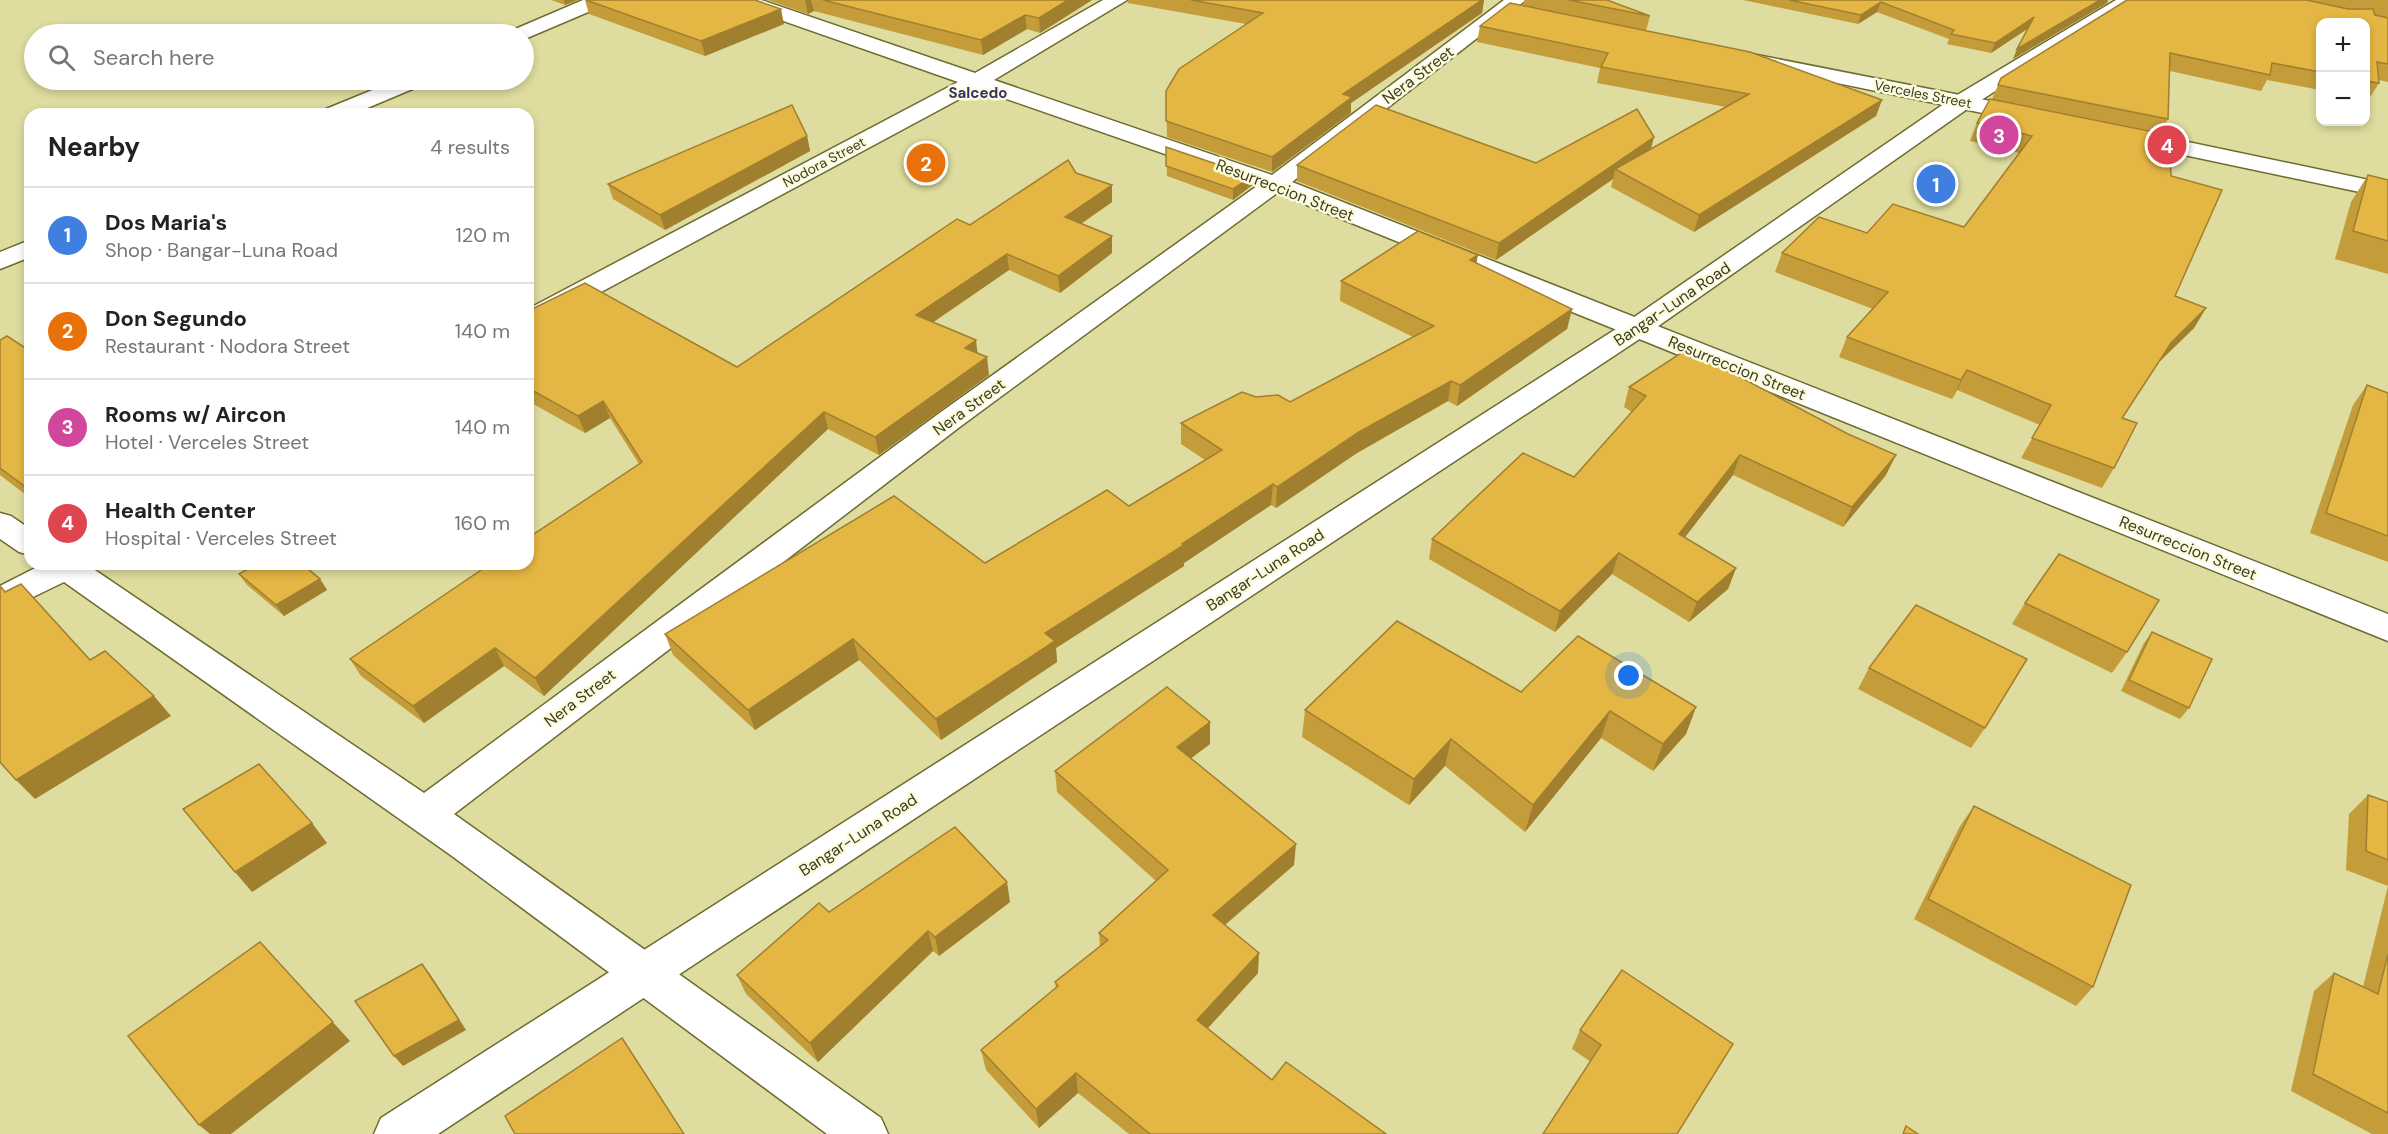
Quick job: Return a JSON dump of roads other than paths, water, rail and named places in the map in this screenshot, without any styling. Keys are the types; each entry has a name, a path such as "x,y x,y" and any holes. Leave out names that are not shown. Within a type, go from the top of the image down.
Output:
{"street":[{"path":"534,28 600,0"},
{"name":"Resurreccion Street","path":"742,0 1275,184 2388,628"},
{"name":"Nodora Street","path":"534,317 978,80 1117,0"},
{"name":"Bangar-Luna Road","path":"397,1134 1637,328 1962,102 2130,0"},
{"path":"1475,4 1515,8"},
{"name":"Nera Street","path":"424,815 951,419 1515,8"},
{"name":"Verceles Street","path":"1733,56 2053,121"},
{"path":"348,108 390,90"},
{"path":"2110,133 2388,191"},
{"path":"0,261 24,251"},
{"path":"0,524 24,540"},
{"path":"0,601 56,570"},
{"path":"72,570 424,815 646,973 865,1134"}],"place":[{"name":"Rooms w/ Aircon","path":"1999,135"},
{"name":"Health Center","path":"2167,145"},
{"name":"Don Segundo","path":"926,163"},
{"name":"Dos Maria's","path":"1936,184"}],"district":[{"name":"Salcedo","path":"978,93"}]}
